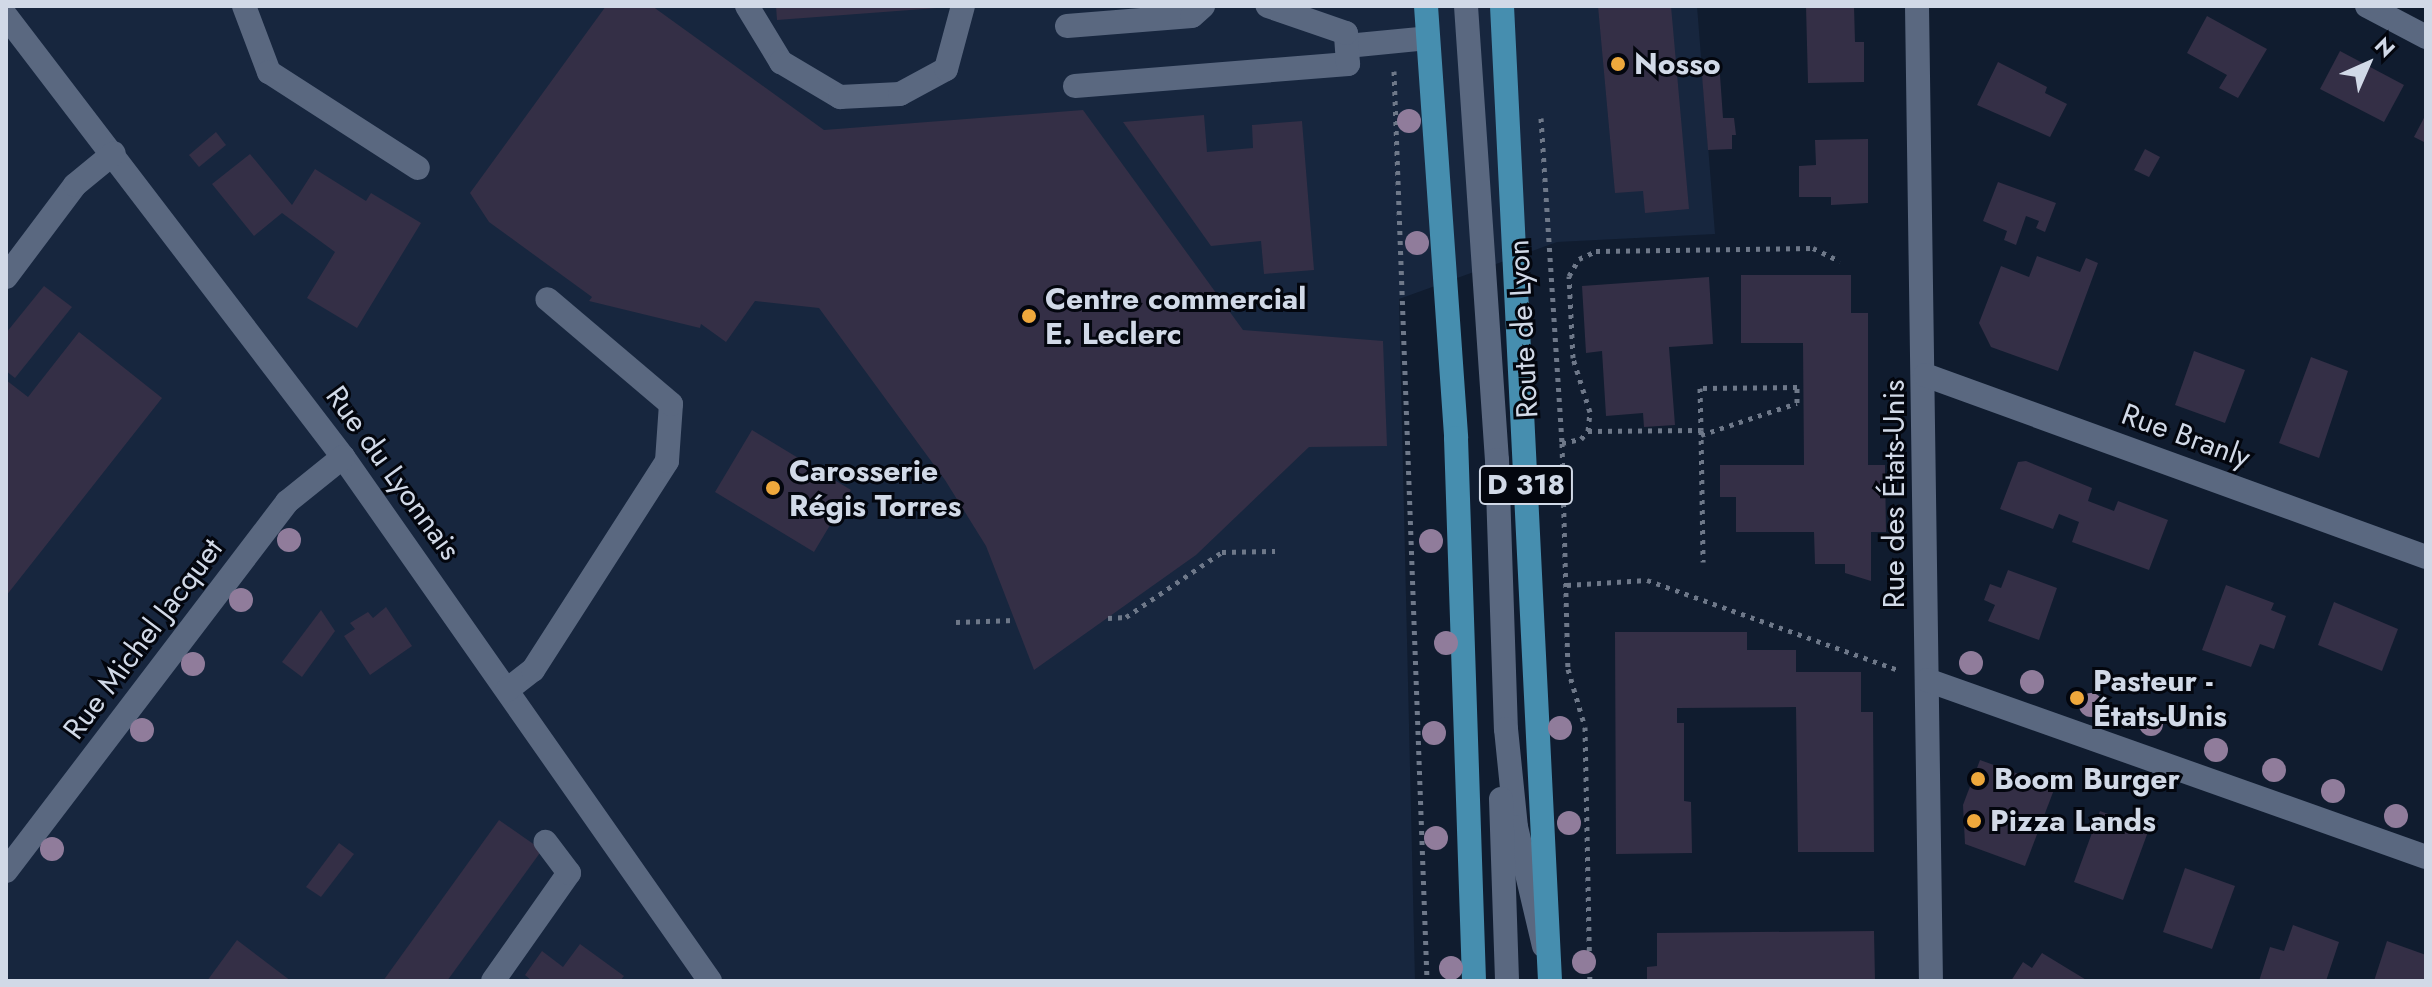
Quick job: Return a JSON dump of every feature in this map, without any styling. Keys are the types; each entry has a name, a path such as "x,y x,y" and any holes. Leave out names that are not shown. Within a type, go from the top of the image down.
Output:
{"main road":[{"path":"1426,6 1456,438 1474,981"},
{"name":"Route de Lyon","path":"1502,6 1550,972"}],"street":[{"path":"244,6 269,72 418,168"},
{"path":"747,6 781,62 840,97 900,94 946,69 963,6"},
{"path":"1067,26 1192,16 1203,6"},
{"path":"1075,86 1348,64 1346,33 1268,6"},
{"path":"1466,6 1497,460 1506,729 1516,827 1532,910 1550,972"},
{"name":"Rue des États-Unis","path":"1917,6 1925,375 1931,981"},
{"path":"2367,6 2426,37"},
{"name":"Rue du Lyonnais","path":"6,16 114,153 343,457 710,981"},
{"path":"1347,46 1428,38"},
{"path":"6,277 75,185 114,153"},
{"path":"507,690 533,670 667,461 671,404 547,299"},
{"name":"Rue Branly","path":"1925,375 2426,557"},
{"name":"Rue Michel Jacquet","path":"6,871 287,502 343,457"},
{"path":"1927,680 2426,857"},
{"path":"1506,729 1500,826 1507,981"},
{"path":"493,981 569,873 546,842"}],"path":[{"path":"1392,42 1427,981"},
{"name":"Route de Lyon","path":"1540,102 1562,443 1568,669 1585,727 1590,981"},
{"path":"1562,443 1581,439 1588,431 1590,412 1572,344 1569,276 1579,259 1596,251 1813,248 1840,261"},
{"path":"1588,431 1701,432 1797,403 1797,387 1700,388 1701,432 1703,562"},
{"path":"1108,618 1126,617 1222,552 1275,551"},
{"path":"1567,585 1647,580 1927,680"},
{"path":"956,622 1015,620"}],"shaded area":[{"path":"6,6 1697,6 1715,234 1557,242 1399,299 1415,981 6,981"}],"building":[{"name":"Centre commercial E. Leclerc","path":"606,6 652,6 824,130 1083,110 1243,330 1383,341 1387,446 1309,447 1196,555 1034,670 986,546 945,480 819,308 755,301 726,342 701,324 700,328 589,301 592,297 489,222 470,193"},
{"path":"776,6 937,6 937,8 777,20"},
{"path":"1598,6 1671,6 1689,209 1645,213 1643,191 1615,193"},
{"path":"1806,6 1854,6 1855,42 1864,42 1864,82 1808,83"},
{"path":"2207,16 2267,49 2238,98 2219,88 2227,75 2187,53"},
{"path":"2340,51 2404,85 2384,122 2320,89"},
{"path":"1719,61 1723,118 1734,118 1736,135 1732,135 1732,149 1708,150 1701,63"},
{"path":"1998,62 2047,87 2045,93 2067,104 2050,137 1977,105"},
{"path":"2426,114 2426,143 2414,137"},
{"path":"1204,115 1207,152 1253,148 1252,125 1302,121 1314,270 1264,274 1261,241 1211,246 1123,122"},
{"path":"216,132 226,145 199,167 189,155"},
{"path":"1868,139 1868,203 1831,205 1831,197 1799,197 1799,166 1816,165 1815,140"},
{"path":"2145,149 2160,157 2149,177 2134,170"},
{"path":"250,154 292,205 315,169 366,201 371,193 421,223 357,328 307,298 335,252 282,213 254,236 212,184"},
{"path":"1998,182 2056,203 2045,232 2036,228 2039,221 2026,216 2016,245 2004,240 2007,231 1983,221"},
{"path":"2037,256 2080,272 2086,258 2098,263 2058,371 1991,347 1979,323 2001,266 2029,277"},
{"path":"1741,275 1851,275 1851,313 1868,313 1868,465 1885,465 1886,532 1871,532 1871,581 1845,573 1845,564 1815,564 1814,532 1736,532 1736,497 1720,497 1720,465 1804,465 1803,343 1741,343"},
{"path":"1709,277 1713,344 1669,347 1675,425 1644,427 1643,413 1606,416 1602,351 1586,353 1582,286"},
{"path":"44,286 72,307 15,378 6,371 6,333"},
{"path":"79,332 162,398 6,596 6,380 28,397"},
{"path":"2194,351 2245,370 2225,423 2175,405"},
{"path":"2311,357 2348,371 2319,458 2279,443"},
{"path":"752,430 851,490 814,552 715,492"},
{"path":"2026,461 2092,488 2088,501 2114,511 2118,501 2168,520 2149,570 2072,542 2079,522 2059,514 2053,529 2000,509 2018,462"},
{"path":"2008,570 2057,588 2039,640 1988,621 1995,605 1984,600 1990,584 2001,588"},
{"path":"2226,585 2274,603 2271,610 2286,616 2274,649 2260,644 2251,667 2202,650"},
{"path":"2334,602 2398,629 2382,671 2318,645"},
{"path":"386,607 412,646 370,675 344,636 355,629 350,623 368,612 373,618"},
{"path":"321,610 335,631 302,677 282,662"},
{"path":"1615,632 1747,632 1747,650 1796,650 1796,672 1861,672 1861,712 1873,712 1874,852 1798,852 1796,707 1677,708 1677,723 1684,723 1684,801 1691,802 1692,853 1616,854"},
{"path":"1980,760 2055,787 2025,866 1965,844 1963,805"},
{"path":"2100,811 2149,829 2123,900 2074,882"},
{"path":"499,820 542,850 447,981 383,981"},
{"path":"339,843 354,854 321,897 306,887"},
{"path":"2185,868 2235,886 2212,949 2163,932"},
{"path":"2293,925 2339,942 2326,981 2259,981 2270,947 2284,951"},
{"path":"1874,931 1875,981 1647,981 1647,967 1657,966 1657,933"},
{"path":"237,940 291,981 207,981"},
{"path":"2387,941 2426,955 2426,981 2374,981"},
{"path":"580,944 624,976 620,981 532,981 525,975 542,951 563,967"},
{"path":"2042,953 2088,981 2011,981 2023,962 2032,968"}],"place":[{"name":"Nosso","path":"1618,64"},
{"name":"Centre commercial E. Leclerc","path":"1029,316"},
{"name":"Carosserie Régis Torres","path":"773,488"},
{"name":"Pasteur - États-Unis","path":"2077,698"},
{"name":"Boom Burger","path":"1978,779"},
{"name":"Pizza Lands","path":"1974,821"}]}
